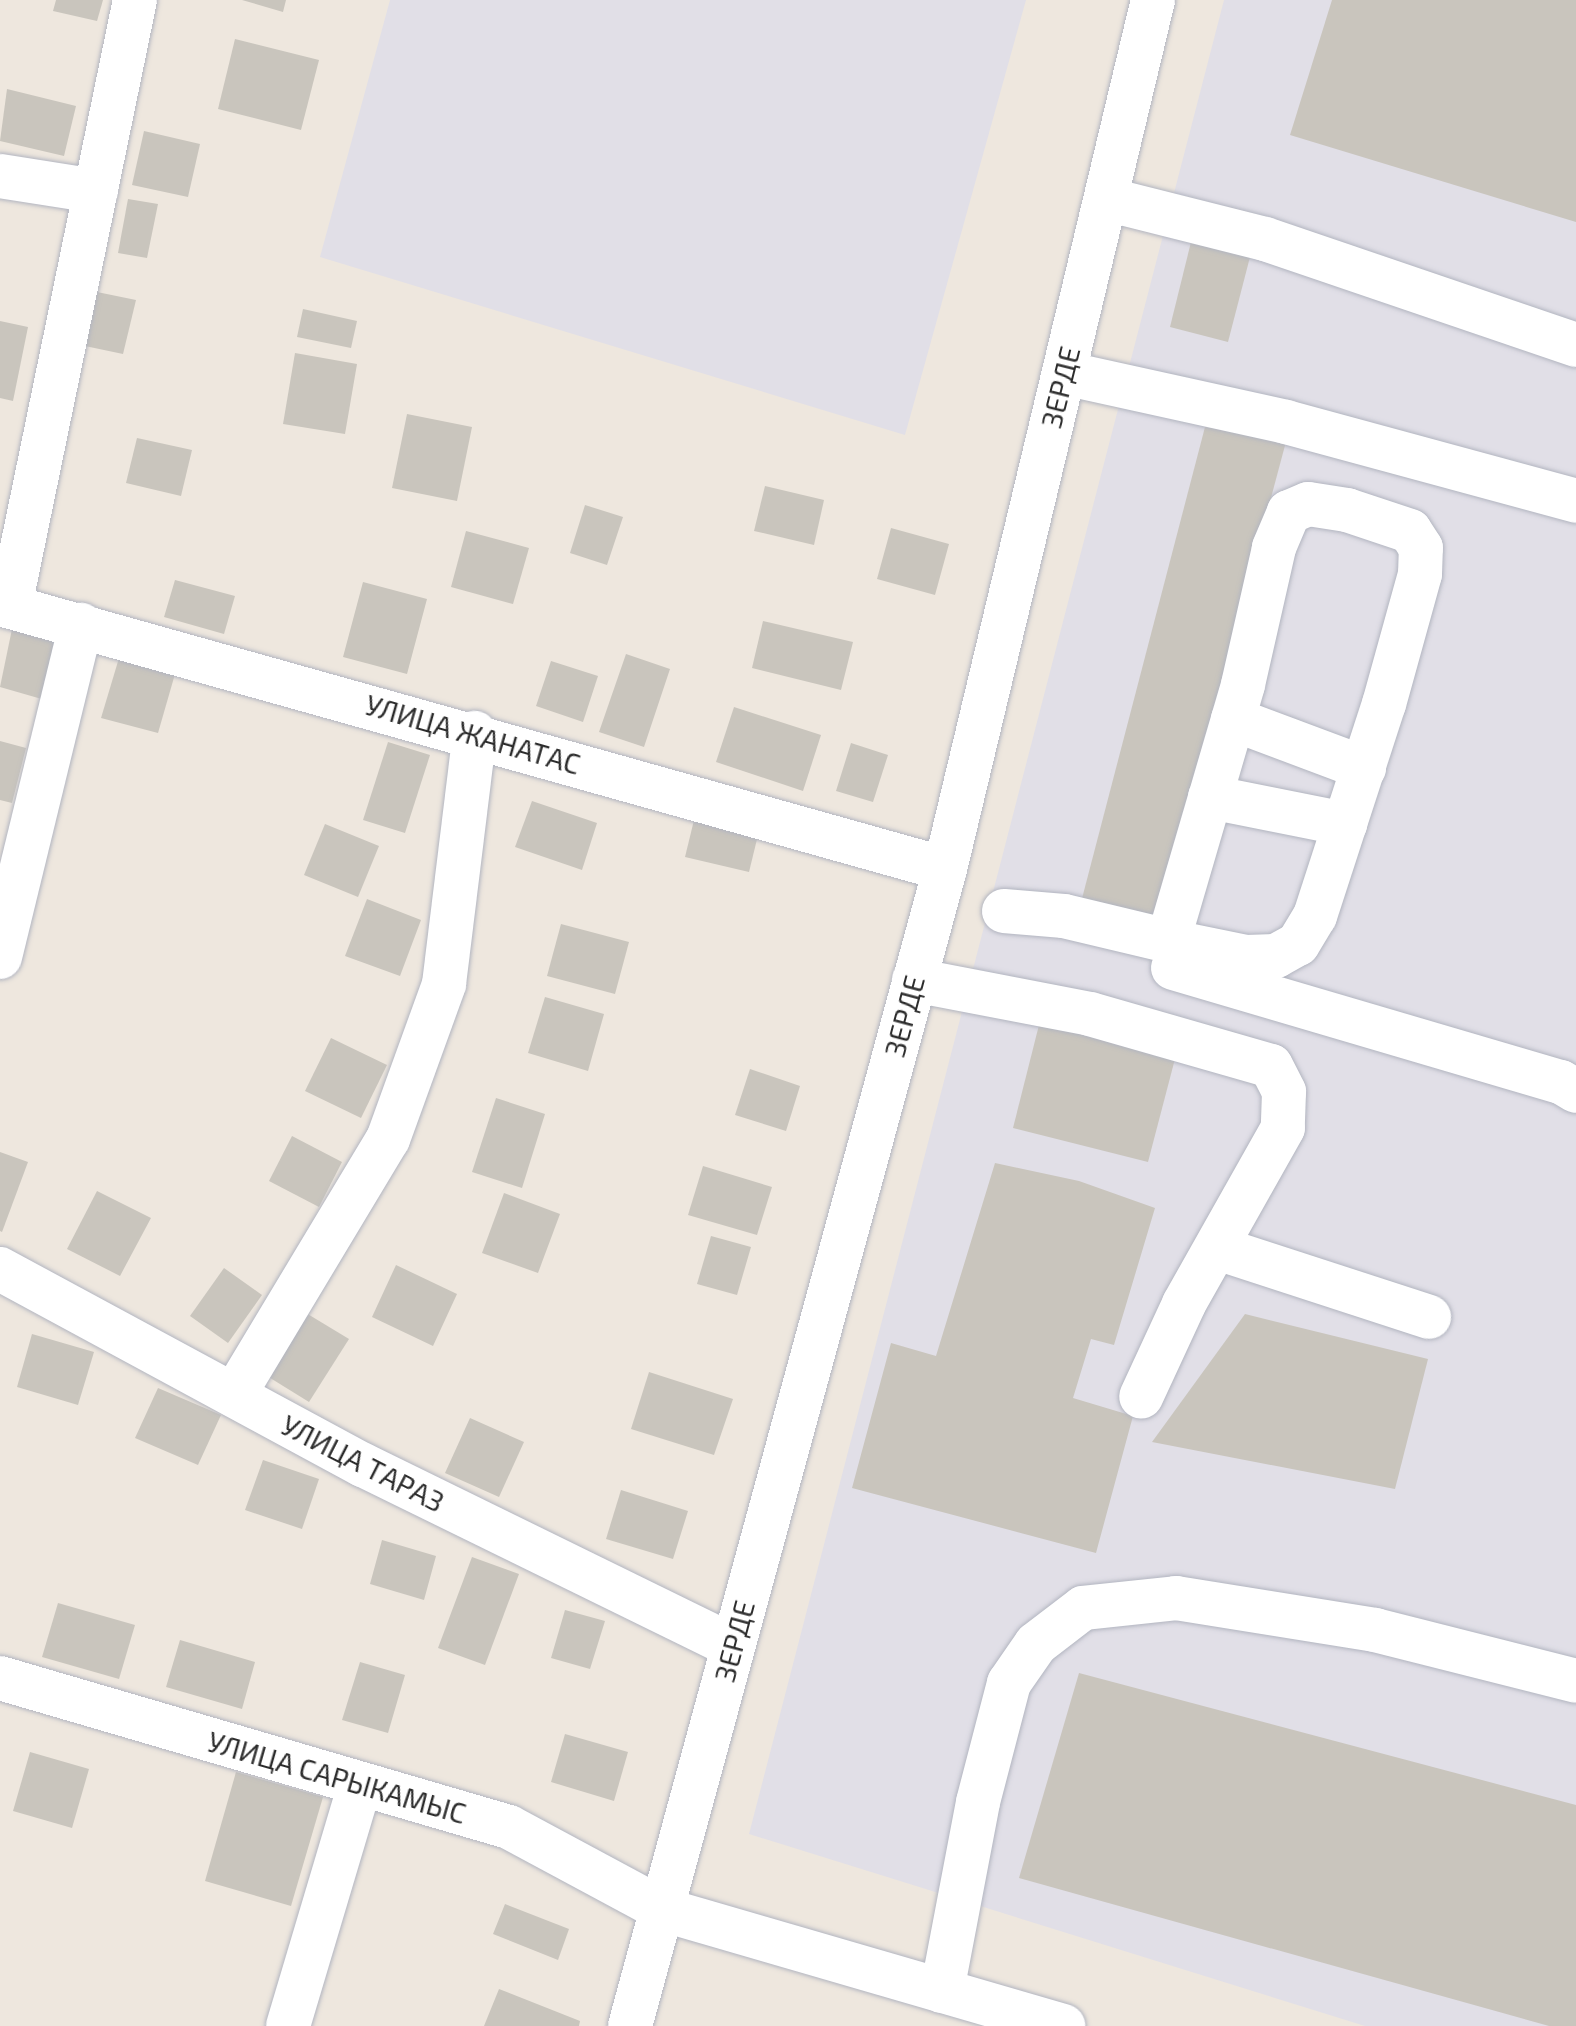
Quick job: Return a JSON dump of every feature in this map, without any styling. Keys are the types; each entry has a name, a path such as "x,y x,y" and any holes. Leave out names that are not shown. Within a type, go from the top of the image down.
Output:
{"street":[{"path":"5,605 135,0"},
{"name":"ЗЕРДЕ","path":"630,2026 942,879 1153,0"},
{"path":"0,176 96,191"},
{"path":"1106,199 1265,239 1576,345"},
{"path":"1064,373 1286,422 1576,501"},
{"path":"1004,911 1064,916 1168,941 1246,957 1276,956 1298,944 1315,916 1364,768 1420,574 1421,548 1410,531 1347,510 1308,504 1289,512 1274,548 1233,719 1168,941"},
{"name":"УЛИЦА ЖАНАТАС","path":"5,605 475,733 942,879 1004,911"},
{"path":"0,957 10,874 81,625"},
{"path":"1233,719 1364,768"},
{"path":"234,1395 380,1152 398,1111 444,984 475,733"},
{"path":"1210,797 1345,824"},
{"path":"1004,911 1137,958 1532,1074 1576,1091"},
{"path":"914,980 1090,1014 1271,1066 1284,1092 1283,1128 1184,1304 1141,1397"},
{"path":"1217,1248 1429,1317"},
{"name":"УЛИЦА ТАРАЗ","path":"0,1269 363,1465 732,1646"},
{"path":"942,1991 978,1802 1009,1683 1036,1644 1083,1608 1176,1598 1375,1630 1576,1681"},
{"name":"УЛИЦА САРЫКАМЫС","path":"0,1678 509,1827 661,1909 1063,2026"},
{"path":"288,2026 360,1784"}],"shaded area":[{"path":"390,0 1026,0 905,435 320,257"},
{"path":"1224,0 1576,0 1576,2026 1365,2026 749,1834"}],"building":[{"path":"56,0 103,0 97,21 53,11"},
{"path":"242,0 286,0 283,12"},
{"path":"1332,0 1576,0 1576,222 1290,135"},
{"path":"235,39 319,60 301,130 218,109"},
{"path":"7,89 76,106 64,156 0,141"},
{"path":"144,131 200,144 188,197 132,185"},
{"path":"128,199 158,204 147,258 118,253"},
{"path":"1191,242 1250,257 1228,342 1170,327"},
{"path":"97,292 136,300 123,354 85,346"},
{"path":"303,309 357,321 351,348 297,337"},
{"path":"0,321 28,327 13,401 0,398"},
{"path":"295,353 357,364 345,434 283,424"},
{"path":"407,414 472,427 457,501 392,488"},
{"path":"1205,427 1287,438 1156,928 1079,910"},
{"path":"137,438 192,450 181,496 126,483"},
{"path":"765,486 824,500 814,545 754,531"},
{"path":"585,505 623,517 607,565 570,553"},
{"path":"891,528 949,544 935,595 877,579"},
{"path":"466,531 529,548 513,604 451,587"},
{"path":"175,580 235,596 224,634 164,617"},
{"path":"363,582 427,599 407,674 343,657"},
{"path":"763,621 853,642 841,690 752,668"},
{"path":"12,629 69,646 52,702 0,687"},
{"path":"626,654 670,669 644,747 599,732"},
{"path":"119,658 175,674 158,733 101,718"},
{"path":"551,661 598,676 583,722 536,706"},
{"path":"734,707 821,735 803,791 716,762"},
{"path":"0,741 26,748 12,803 0,800"},
{"path":"388,742 430,755 405,833 363,820"},
{"path":"851,743 888,755 873,802 836,791"},
{"path":"532,801 597,823 582,870 515,847"},
{"path":"695,816 759,831 749,872 685,857"},
{"path":"325,824 379,846 358,897 304,875"},
{"path":"367,899 421,920 400,976 345,956"},
{"path":"561,924 629,942 615,994 547,976"},
{"path":"545,997 604,1014 588,1071 528,1053"},
{"path":"1040,1021 1176,1055 1148,1162 1013,1128"},
{"path":"331,1038 387,1065 361,1118 305,1091"},
{"path":"750,1069 800,1086 786,1131 735,1115"},
{"path":"496,1098 545,1114 522,1188 472,1172"},
{"path":"292,1136 342,1162 319,1207 269,1181"},
{"path":"0,1152 28,1162 2,1232 0,1231"},
{"path":"995,1163 1079,1181 1155,1208 1114,1345 1091,1339 1073,1398 1133,1416 1096,1553 852,1488 891,1343 936,1356"},
{"path":"703,1166 772,1187 757,1235 688,1215"},
{"path":"97,1191 151,1218 120,1276 67,1249"},
{"path":"504,1193 560,1214 538,1273 482,1253"},
{"path":"711,1236 751,1247 737,1295 697,1284"},
{"path":"396,1265 457,1294 433,1346 372,1317"},
{"path":"224,1268 262,1295 228,1343 190,1316"},
{"path":"306,1313 349,1339 309,1402 267,1376"},
{"path":"1245,1314 1428,1359 1395,1489 1152,1442"},
{"path":"32,1334 94,1352 78,1405 17,1387"},
{"path":"649,1372 733,1399 714,1455 631,1429"},
{"path":"158,1388 221,1415 198,1465 135,1438"},
{"path":"470,1418 524,1442 499,1497 445,1473"},
{"path":"263,1460 319,1479 302,1529 245,1510"},
{"path":"621,1490 688,1511 673,1559 606,1539"},
{"path":"382,1540 436,1556 424,1600 370,1584"},
{"path":"472,1557 519,1574 485,1665 438,1648"},
{"path":"58,1603 135,1625 119,1679 42,1657"},
{"path":"565,1610 605,1621 590,1669 551,1658"},
{"path":"180,1640 255,1662 242,1709 166,1687"},
{"path":"360,1662 405,1675 388,1733 342,1720"},
{"path":"1079,1673 1576,1805 1576,2026 1549,2026 1019,1878"},
{"path":"565,1734 628,1752 614,1801 551,1782"},
{"path":"30,1752 89,1769 72,1828 13,1811"},
{"path":"236,1772 323,1797 291,1906 205,1881"},
{"path":"505,1904 569,1929 558,1960 493,1934"},
{"path":"499,1989 580,2021 579,2026 484,2026"}]}
